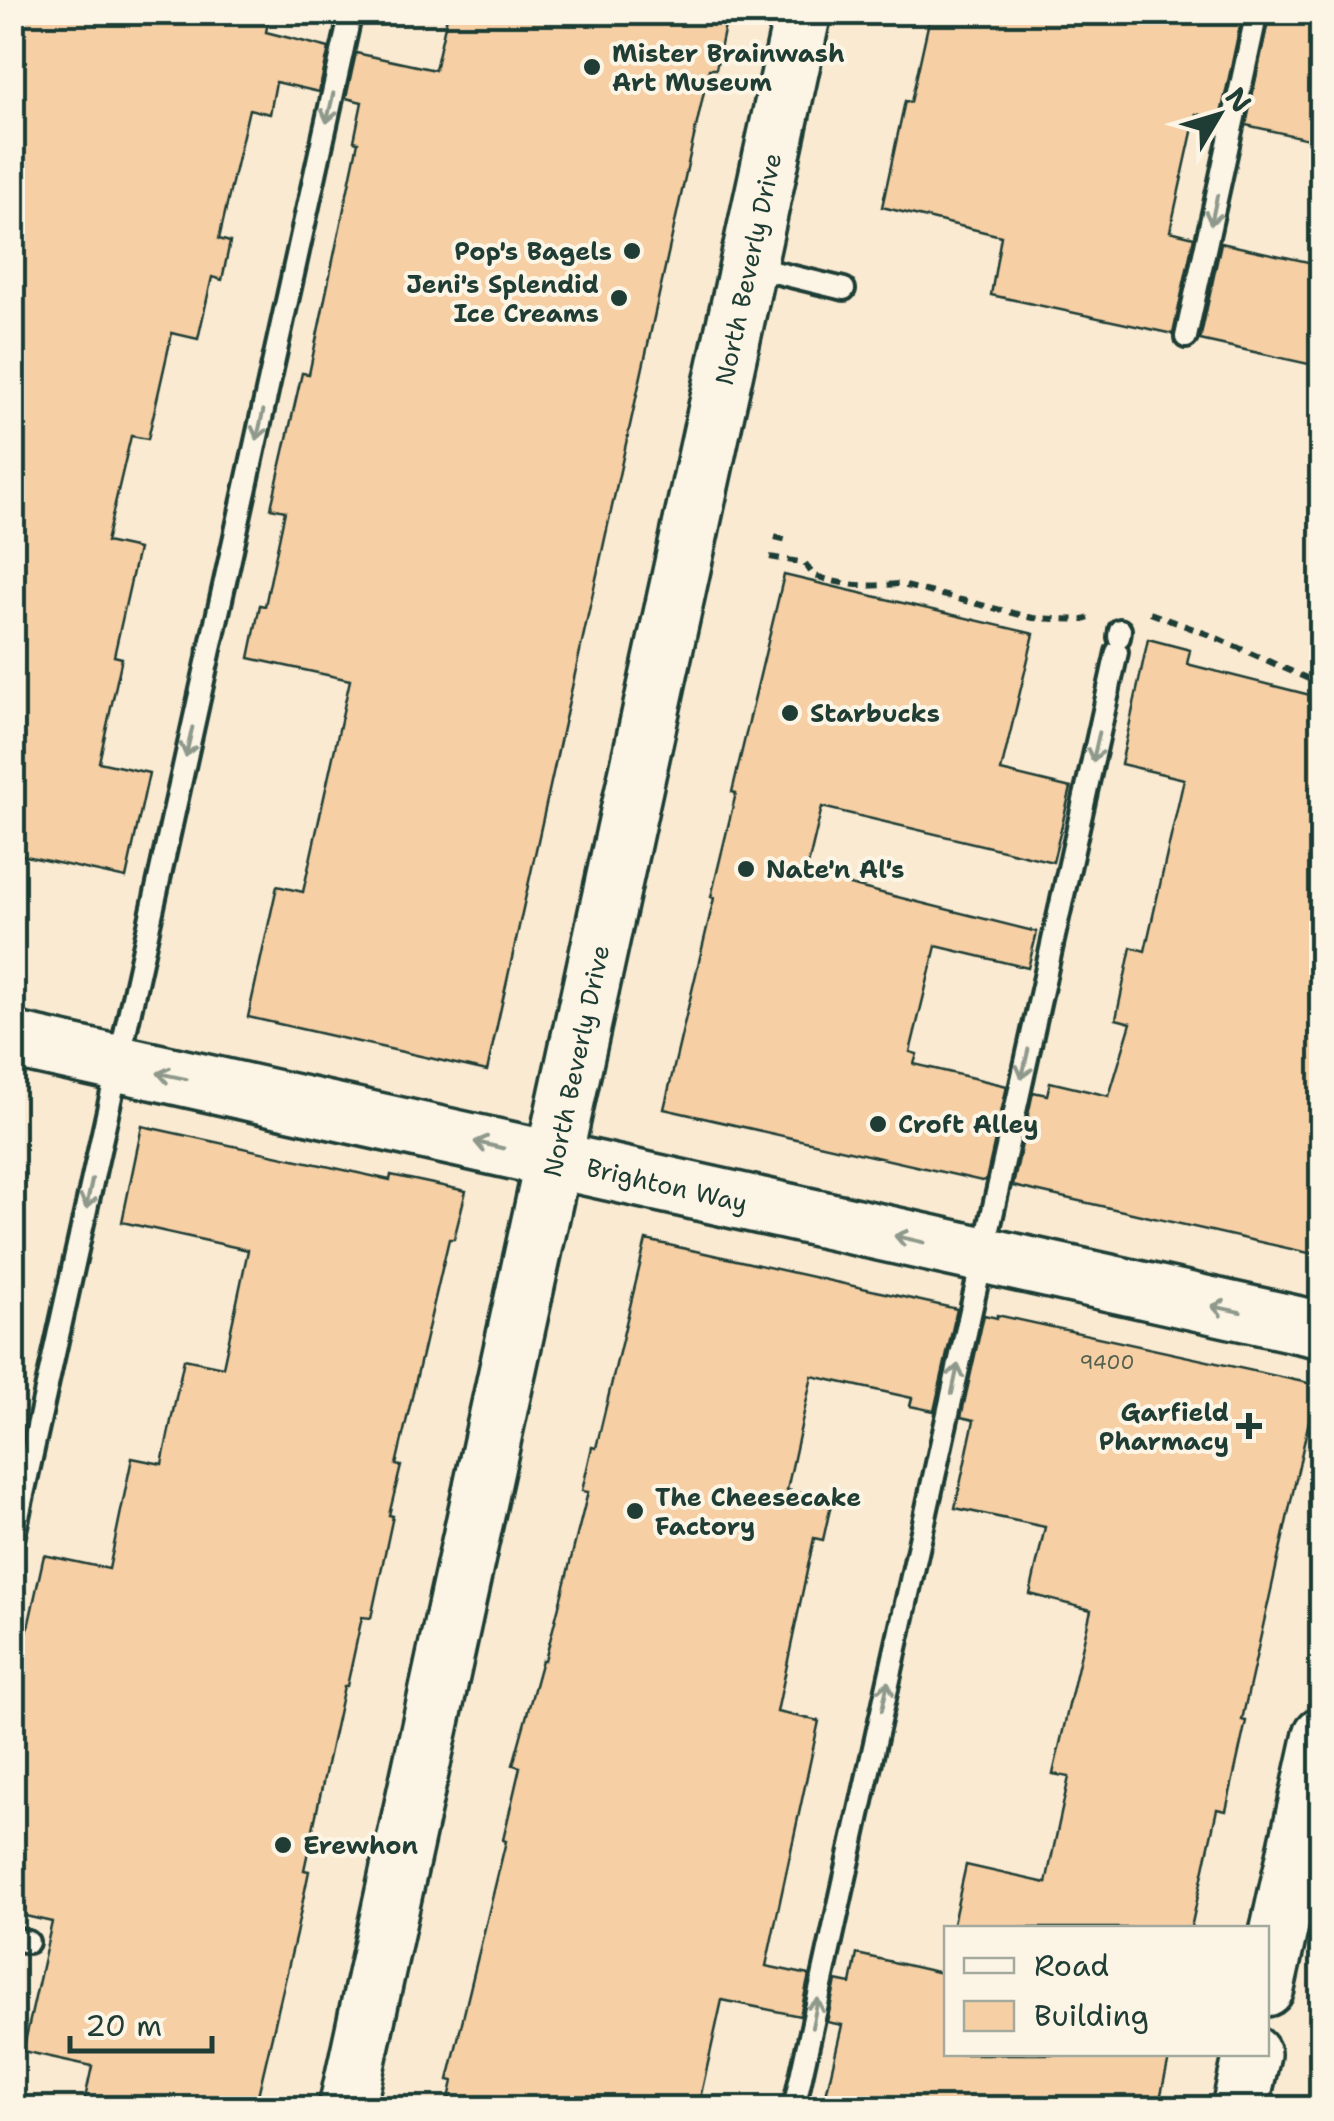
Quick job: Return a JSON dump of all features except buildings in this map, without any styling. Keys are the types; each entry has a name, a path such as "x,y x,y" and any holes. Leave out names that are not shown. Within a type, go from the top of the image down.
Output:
{"street":[{"name":"North Beverly Drive","path":"347,2108 803,12"},
{"name":"Brighton Way","path":"12,1040 1322,1330"},
{"path":"1269,1974 1322,1735"},
{"path":"1240,2108 1252,2056"}],"lane":[{"path":"12,1544 352,12"},
{"path":"1186,337 1257,12"},
{"path":"748,266 844,289"},
{"path":"794,2108 1119,640"}],"path":[{"path":"775,537 787,540"},
{"path":"770,557 805,563 812,576 828,581 876,588 898,584 1034,618 1084,620 1100,612"},
{"path":"1143,612 1210,635 1322,685"}],"shaded area":[{"path":"12,13 1321,13 1321,2108 13,2108"}],"place":[{"name":"Mister Brainwash Art Museum","path":"592,67"},
{"name":"Pop's Bagels","path":"632,251"},
{"name":"Jeni's Splendid Ice Creams","path":"619,298"},
{"name":"Starbucks","path":"790,713"},
{"name":"Nate'n Al's","path":"746,869"},
{"name":"Croft Alley","path":"878,1124"},
{"name":"Garfield Pharmacy","path":"1249,1426"},
{"name":"The Cheesecake Factory","path":"635,1511"},
{"name":"Erewhon","path":"283,1845"}]}
